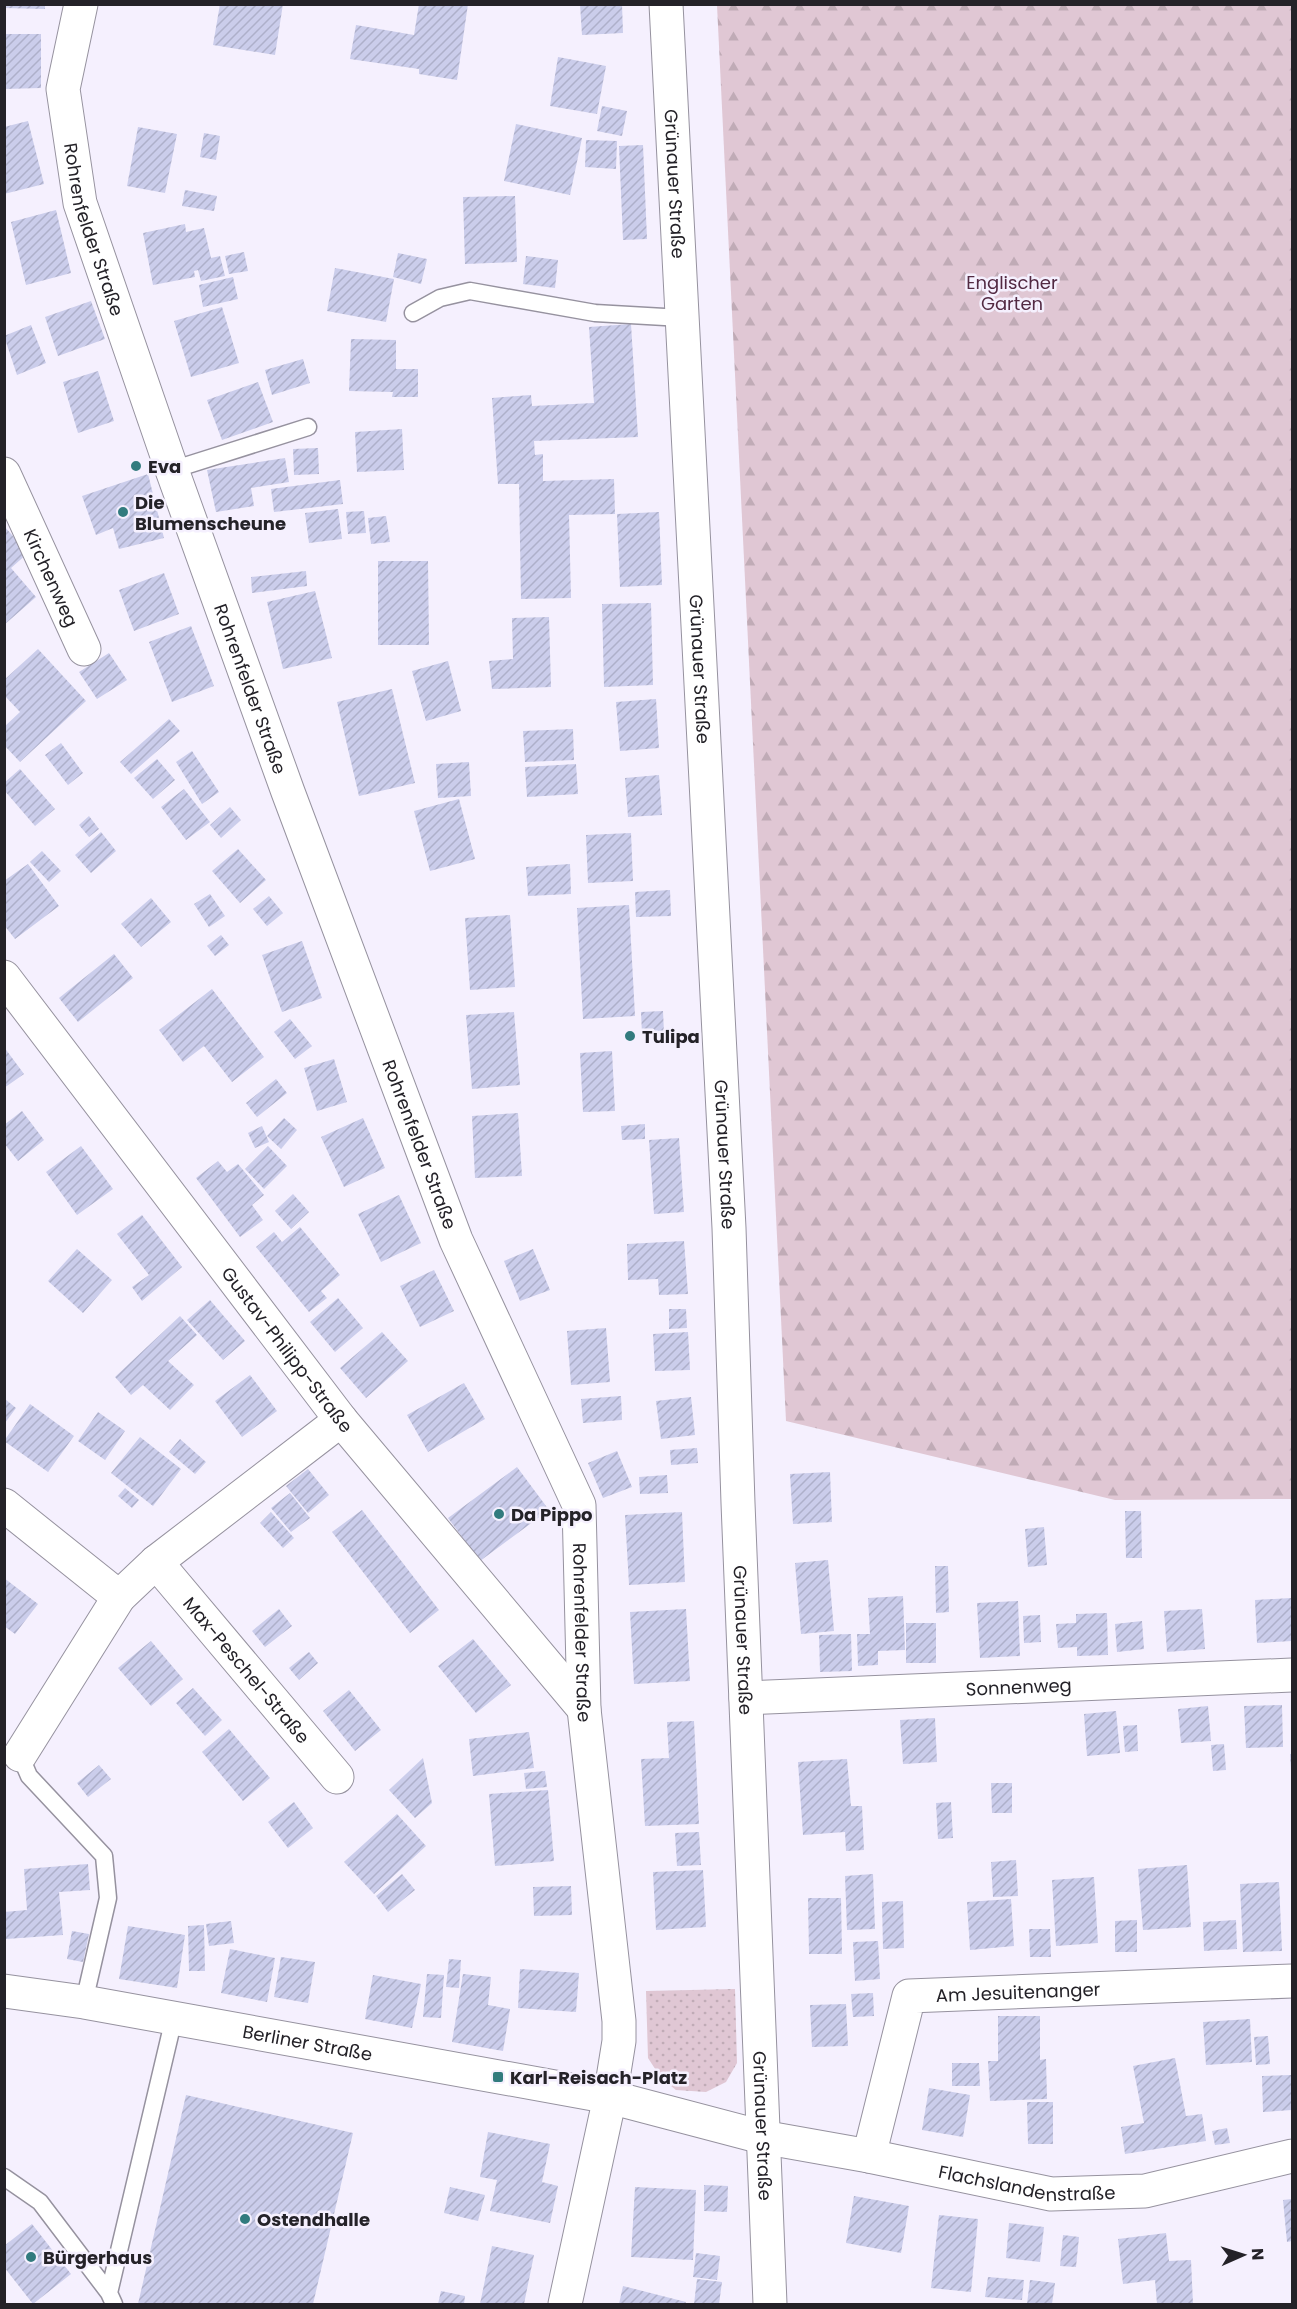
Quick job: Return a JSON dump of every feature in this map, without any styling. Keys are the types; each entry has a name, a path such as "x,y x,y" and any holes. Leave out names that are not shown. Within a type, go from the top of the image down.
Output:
{"street":[{"name":"Rohrenfelder Straße","path":"81,4 63,89 80,202 172,470 288,792 456,1240 579,1505 584,1709 619,2021 619,2041 610,2097 565,2304"},
{"name":"Grünauer Straße","path":"666,4 729,1217 770,2304"},
{"name":"Kirchenweg","path":"4,474 84,649"},
{"name":"Gustav-Philipp-Straße","path":"4,977 341,1420 584,1709"},
{"path":"20,1755 119,1597 156,1562 341,1420"},
{"path":"4,1505 119,1597"},
{"name":"Max-Peschel-Straße","path":"156,1562 337,1777"},
{"name":"Sonnenweg","path":"746,1698 1293,1675"},
{"name":"Am Jesuitenanger","path":"869,2156 909,1996 1293,1981"},
{"name":"Berliner Straße","path":"4,1992 84,2002 610,2097"},
{"path":"610,2097 762,2137"},
{"name":"Flachslandenstraße","path":"762,2137 869,2156 1051,2194 1145,2191 1293,2156"}],"lane":[{"path":"413,313 440,298 470,291 595,314 682,318"},
{"path":"172,470 308,427"},
{"path":"20,1755 29,1776 104,1856 108,1899 84,2002"},
{"path":"111,2299 174,2018"},
{"path":"4,2177 40,2202 111,2299"}],"green space":[{"name":"Englischer Garten","path":"717,5 1292,5 1292,1499 1115,1500 786,1421"},
{"path":"735,1989 737,2063 726,2082 706,2092 676,2090 661,2078 648,2058 646,1991"}],"building":[{"path":"4,4 45,4 45,9 4,8"},
{"path":"220,4 283,4 275,55 213,45"},
{"path":"419,4 468,4 457,80 419,74 419,69 350,59 356,25 414,35"},
{"path":"580,4 622,4 623,33 582,35"},
{"path":"4,34 41,34 41,88 4,89"},
{"path":"558,57 606,66 597,114 550,106"},
{"path":"602,106 627,111 622,136 597,131"},
{"path":"28,121 44,184 4,194 4,127"},
{"path":"516,124 582,138 570,195 504,181"},
{"path":"138,127 177,134 165,193 127,186"},
{"path":"204,133 220,136 216,160 200,157"},
{"path":"586,140 617,141 616,169 585,167"},
{"path":"643,145 647,239 623,240 619,146"},
{"path":"185,190 217,196 214,211 182,206"},
{"path":"515,196 517,262 465,264 463,197"},
{"path":"56,210 71,273 26,285 11,222"},
{"path":"185,224 186,232 204,228 211,258 220,256 225,276 201,281 198,270 194,271 195,277 153,285 143,233"},
{"path":"244,252 248,271 229,274 225,256"},
{"path":"398,253 427,259 421,284 393,277"},
{"path":"526,256 558,260 555,288 523,284"},
{"path":"335,268 394,279 386,322 327,311"},
{"path":"233,277 238,299 203,307 199,285"},
{"path":"91,301 105,339 58,356 45,317"},
{"path":"222,307 239,363 191,377 174,321"},
{"path":"631,324 638,437 534,441 535,455 543,454 543,481 614,479 615,514 569,515 571,598 521,599 519,484 498,484 492,398 531,395 532,406 594,403 589,327"},
{"path":"31,325 46,363 17,375 4,336"},
{"path":"351,339 396,340 396,369 418,369 418,397 392,397 393,392 349,391"},
{"path":"303,359 310,383 272,395 265,370"},
{"path":"98,371 114,421 78,433 63,382"},
{"path":"258,382 273,422 222,440 207,400"},
{"path":"402,429 404,470 357,472 355,432"},
{"path":"318,448 319,474 294,475 293,449"},
{"path":"285,458 289,482 251,488 254,506 216,512 207,470"},
{"name":"Die Blumenscheune","path":"148,474 164,538 119,549 113,528 96,535 82,496"},
{"path":"340,480 343,504 274,512 271,489"},
{"path":"338,509 342,539 309,543 305,513"},
{"path":"364,511 366,533 348,534 346,512"},
{"path":"659,512 662,585 620,587 617,514"},
{"path":"386,516 390,542 371,544 368,518"},
{"path":"4,526 28,553 11,568 36,597 4,625"},
{"path":"378,561 428,561 429,645 378,645"},
{"path":"306,571 307,586 252,593 251,577"},
{"path":"164,573 179,614 134,631 119,590"},
{"path":"315,591 332,658 283,669 267,602"},
{"path":"651,603 653,685 604,687 602,604"},
{"path":"549,617 551,687 492,689 489,661 513,659 512,618"},
{"path":"191,626 214,686 172,702 149,642"},
{"path":"38,649 86,701 20,762 4,745 4,727 20,712 4,695 4,680"},
{"path":"109,653 127,680 97,699 79,672"},
{"path":"448,661 461,711 426,721 412,671"},
{"path":"392,689 415,783 359,796 337,702"},
{"path":"656,699 659,748 620,751 616,702"},
{"path":"169,719 180,731 131,774 120,762"},
{"path":"573,729 574,760 525,762 523,731"},
{"path":"61,743 83,773 68,785 45,755"},
{"path":"192,751 219,792 202,804 176,762"},
{"path":"157,759 175,780 153,799 134,778"},
{"path":"469,762 471,796 438,798 436,764"},
{"path":"576,764 578,794 527,797 525,767"},
{"path":"20,769 55,809 35,826 4,790 4,783"},
{"path":"659,775 662,815 628,817 625,778"},
{"path":"184,789 210,822 186,840 161,807"},
{"path":"459,799 475,859 430,871 414,811"},
{"path":"230,807 241,820 221,838 210,825"},
{"path":"89,816 99,829 89,837 79,825"},
{"path":"101,832 116,851 91,873 75,855"},
{"path":"631,833 633,881 588,883 586,835"},
{"path":"238,849 266,880 240,903 212,871"},
{"path":"42,851 61,871 49,882 30,862"},
{"path":"28,864 59,906 15,939 4,925 4,881"},
{"path":"570,864 571,894 528,896 526,867"},
{"path":"670,890 671,916 636,917 635,892"},
{"path":"210,894 225,916 209,927 194,904"},
{"path":"269,896 283,913 267,926 253,909"},
{"path":"151,898 171,922 141,947 121,924"},
{"path":"629,905 635,1016 583,1019 577,908"},
{"path":"510,915 515,987 470,990 465,918"},
{"path":"221,935 229,945 215,956 207,946"},
{"path":"302,941 322,998 282,1012 262,955"},
{"path":"114,954 133,978 78,1022 59,998"},
{"path":"212,989 264,1057 232,1082 204,1046 183,1062 159,1030"},
{"path":"663,1011 664,1033 642,1034 641,1012"},
{"path":"514,1012 520,1085 472,1089 466,1015"},
{"path":"290,1019 312,1046 295,1059 274,1032"},
{"path":"4,1047 24,1074 4,1088"},
{"path":"612,1051 615,1111 583,1112 580,1053"},
{"path":"334,1059 347,1102 317,1111 304,1068"},
{"path":"276,1079 287,1093 257,1117 246,1103"},
{"path":"22,1111 44,1140 18,1161 4,1143 4,1125"},
{"path":"518,1113 522,1176 475,1178 472,1116"},
{"path":"284,1118 297,1130 281,1149 267,1136"},
{"path":"363,1118 385,1168 344,1187 321,1137"},
{"path":"645,1124 645,1139 622,1140 621,1126"},
{"path":"262,1126 269,1142 255,1148 248,1133"},
{"path":"679,1138 684,1212 654,1214 649,1140"},
{"path":"81,1146 113,1189 77,1215 46,1172"},
{"path":"268,1146 287,1166 264,1189 245,1169"},
{"path":"218,1161 227,1172 238,1164 264,1195 252,1205 263,1220 240,1237 196,1178"},
{"path":"293,1194 309,1212 291,1229 275,1211"},
{"path":"399,1195 421,1243 381,1262 358,1214"},
{"path":"142,1215 182,1267 142,1301 132,1287 149,1275 117,1234"},
{"path":"300,1227 340,1275 321,1291 327,1298 309,1312 256,1247 274,1232 282,1242"},
{"path":"684,1241 688,1294 659,1295 658,1279 628,1280 627,1244"},
{"path":"77,1249 112,1280 83,1313 48,1281"},
{"path":"533,1249 550,1290 520,1301 504,1261"},
{"path":"434,1270 454,1311 420,1327 400,1286"},
{"path":"338,1298 363,1328 335,1352 310,1322"},
{"path":"210,1300 245,1341 223,1360 187,1320"},
{"path":"669,1309 686,1309 687,1328 669,1329"},
{"path":"180,1316 197,1335 168,1361 194,1385 170,1410 143,1385 131,1395 115,1377"},
{"path":"606,1328 610,1382 571,1385 567,1331"},
{"path":"382,1332 408,1361 366,1398 340,1368"},
{"path":"688,1332 690,1370 655,1371 653,1334"},
{"path":"250,1375 277,1411 242,1437 215,1401"},
{"path":"464,1383 485,1419 428,1452 407,1415"},
{"path":"621,1396 622,1420 583,1423 581,1399"},
{"path":"691,1397 695,1435 661,1439 656,1401"},
{"path":"5,1399 16,1408 5,1423"},
{"path":"30,1404 74,1436 48,1472 4,1441"},
{"path":"98,1412 125,1431 105,1460 78,1441"},
{"path":"140,1437 181,1469 153,1506 111,1473"},
{"path":"180,1439 206,1462 195,1474 169,1452"},
{"path":"697,1448 698,1463 671,1465 670,1450"},
{"path":"617,1451 632,1487 603,1498 588,1463"},
{"name":"Da Pippo","path":"517,1467 549,1510 480,1561 448,1518"},
{"path":"308,1469 329,1495 308,1513 286,1486"},
{"path":"830,1472 832,1522 793,1524 790,1474"},
{"path":"667,1475 668,1493 640,1494 639,1477"},
{"path":"125,1488 139,1500 132,1508 118,1496"},
{"path":"290,1493 310,1518 291,1532 271,1508"},
{"path":"362,1510 439,1610 410,1633 332,1532"},
{"path":"1125,1511 1141,1511 1142,1558 1126,1558"},
{"path":"271,1512 294,1538 283,1548 260,1523"},
{"path":"682,1512 685,1582 629,1585 625,1515"},
{"path":"1044,1527 1047,1565 1028,1567 1025,1529"},
{"path":"828,1560 834,1631 801,1634 795,1563"},
{"path":"935,1566 948,1566 949,1612 936,1613"},
{"path":"4,1578 38,1604 15,1634 4,1626"},
{"path":"903,1596 905,1650 878,1651 878,1665 858,1666 857,1634 870,1634 868,1598"},
{"path":"1291,1598 1292,1641 1257,1643 1255,1600"},
{"path":"1018,1601 1020,1656 980,1658 977,1603"},
{"path":"279,1609 292,1626 265,1647 252,1631"},
{"path":"686,1609 690,1681 634,1684 630,1612"},
{"path":"1202,1609 1205,1649 1167,1652 1164,1611"},
{"path":"1107,1613 1108,1655 1077,1656 1077,1647 1058,1648 1056,1624 1076,1623 1076,1614"},
{"path":"1040,1615 1041,1642 1024,1643 1023,1616"},
{"path":"1142,1621 1144,1649 1117,1652 1115,1624"},
{"path":"906,1623 936,1623 936,1663 906,1663"},
{"path":"851,1634 852,1671 820,1672 819,1635"},
{"path":"473,1639 511,1685 476,1713 438,1666"},
{"path":"151,1641 183,1679 151,1706 118,1668"},
{"path":"309,1652 318,1663 299,1680 289,1668"},
{"path":"193,1688 222,1720 205,1736 176,1703"},
{"path":"349,1690 381,1730 355,1751 323,1711"},
{"path":"1282,1705 1283,1747 1246,1748 1244,1706"},
{"path":"1208,1706 1211,1741 1181,1743 1178,1709"},
{"path":"1116,1711 1120,1753 1087,1756 1084,1714"},
{"path":"935,1718 937,1762 903,1764 900,1720"},
{"path":"694,1721 699,1824 645,1826 641,1759 669,1758 667,1722"},
{"path":"1137,1725 1138,1751 1125,1752 1123,1726"},
{"path":"229,1729 270,1778 243,1801 202,1752"},
{"path":"529,1732 534,1768 473,1776 469,1739"},
{"path":"1224,1744 1226,1770 1213,1771 1211,1745"},
{"path":"1290,1754 1292,1754 1292,1771 1291,1771"},
{"path":"423,1758 432,1803 415,1818 389,1790"},
{"path":"847,1759 851,1806 862,1806 864,1850 846,1851 845,1832 803,1835 798,1762"},
{"path":"99,1765 111,1779 88,1797 77,1783"},
{"path":"545,1771 547,1787 526,1789 524,1773"},
{"path":"991,1783 1012,1783 1012,1813 992,1813"},
{"path":"548,1790 554,1861 495,1866 489,1794"},
{"path":"294,1802 313,1828 288,1848 268,1822"},
{"path":"951,1802 953,1838 938,1839 936,1803"},
{"path":"397,1814 426,1846 374,1894 344,1862"},
{"path":"699,1832 701,1865 677,1866 675,1833"},
{"path":"1016,1860 1018,1896 993,1897 991,1862"},
{"path":"88,1864 90,1890 59,1892 63,1935 6,1939 4,1912 27,1910 24,1869"},
{"path":"1187,1865 1191,1927 1143,1930 1138,1869"},
{"path":"703,1870 706,1927 656,1930 653,1872"},
{"path":"402,1874 415,1890 388,1912 376,1896"},
{"path":"873,1874 875,1929 847,1930 845,1876"},
{"path":"1094,1877 1098,1943 1056,1946 1052,1880"},
{"path":"1279,1882 1282,1951 1243,1952 1240,1884"},
{"path":"571,1886 572,1915 534,1916 533,1887"},
{"path":"808,1898 841,1898 842,1954 809,1954"},
{"path":"1011,1899 1014,1946 970,1950 967,1902"},
{"path":"903,1901 904,1948 883,1949 882,1902"},
{"path":"1137,1920 1137,1952 1115,1952 1115,1921"},
{"path":"1236,1920 1237,1949 1204,1951 1203,1922"},
{"path":"231,1921 234,1943 209,1946 206,1924"},
{"path":"204,1925 205,1971 189,1971 188,1926"},
{"path":"128,1926 185,1935 177,1988 119,1979"},
{"path":"1029,1929 1050,1929 1051,1957 1030,1957"},
{"path":"72,1931 89,1934 83,1962 67,1959"},
{"path":"878,1941 880,1979 855,1981 853,1942"},
{"path":"230,1949 275,1958 267,2002 221,1993"},
{"path":"281,1957 315,1962 308,2003 274,1997"},
{"path":"449,1959 461,1960 459,1988 446,1987"},
{"path":"520,1969 579,1973 576,2012 518,2008"},
{"path":"427,1974 444,1975 441,2018 423,2017"},
{"path":"463,1974 491,1977 488,2005 510,2009 503,2051 452,2042"},
{"path":"373,1975 421,1984 412,2028 365,2019"},
{"path":"873,1993 874,2016 853,2017 851,1994"},
{"path":"846,2004 848,2046 812,2047 810,2005"},
{"path":"998,2016 1040,2016 1040,2060 1046,2059 1047,2099 990,2101 988,2061 998,2061"},
{"path":"1250,2019 1252,2062 1206,2065 1203,2022"},
{"path":"1268,2036 1270,2064 1256,2065 1254,2037"},
{"path":"1175,2058 1186,2116 1202,2114 1206,2141 1125,2154 1121,2127 1144,2123 1133,2066"},
{"path":"952,2063 979,2063 980,2086 952,2086"},
{"path":"1291,2075 1292,2110 1263,2112 1262,2076"},
{"path":"929,2088 970,2095 963,2137 922,2130"},
{"name":"Ostendhalle","path":"186,2095 353,2133 313,2304 138,2304"},
{"path":"1027,2102 1053,2102 1053,2144 1028,2144"},
{"path":"1227,2128 1230,2143 1215,2145 1212,2131"},
{"path":"488,2132 550,2144 542,2182 558,2186 550,2223 490,2211 497,2180 480,2177"},
{"path":"704,2185 728,2186 727,2212 704,2211"},
{"path":"450,2187 485,2195 478,2221 444,2213"},
{"path":"635,2187 696,2190 693,2260 631,2257"},
{"path":"854,2196 909,2206 901,2253 846,2243"},
{"path":"1292,2199 1292,2241 1287,2242 1283,2200"},
{"path":"939,2215 978,2219 971,2292 931,2288"},
{"path":"1009,2223 1044,2227 1040,2262 1006,2258"},
{"name":"Bürgerhaus","path":"32,2224 71,2274 33,2304 4,2267 4,2246"},
{"path":"1166,2233 1169,2261 1191,2260 1193,2304 1157,2304 1155,2280 1123,2284 1118,2239"},
{"path":"1063,2235 1079,2237 1076,2267 1060,2266"},
{"path":"492,2246 534,2255 524,2304 480,2304"},
{"path":"696,2253 720,2256 717,2280 693,2277"},
{"path":"988,2277 1024,2280 1022,2300 985,2297"},
{"path":"697,2279 722,2282 719,2304 694,2304"},
{"path":"1030,2280 1055,2283 1052,2304 1027,2304"},
{"path":"623,2286 686,2302 685,2304 619,2304"},
{"path":"441,2291 465,2296 464,2304 438,2304"}],"place":[{"name":"Eva","path":"136,466"},
{"name":"Die Blumenscheune","path":"123,512"},
{"name":"Tulipa","path":"630,1036"},
{"name":"Da Pippo","path":"499,1514"},
{"name":"Karl-Reisach-Platz","path":"498,2077"},
{"name":"Ostendhalle","path":"245,2219"},
{"name":"Bürgerhaus","path":"31,2257"}]}
